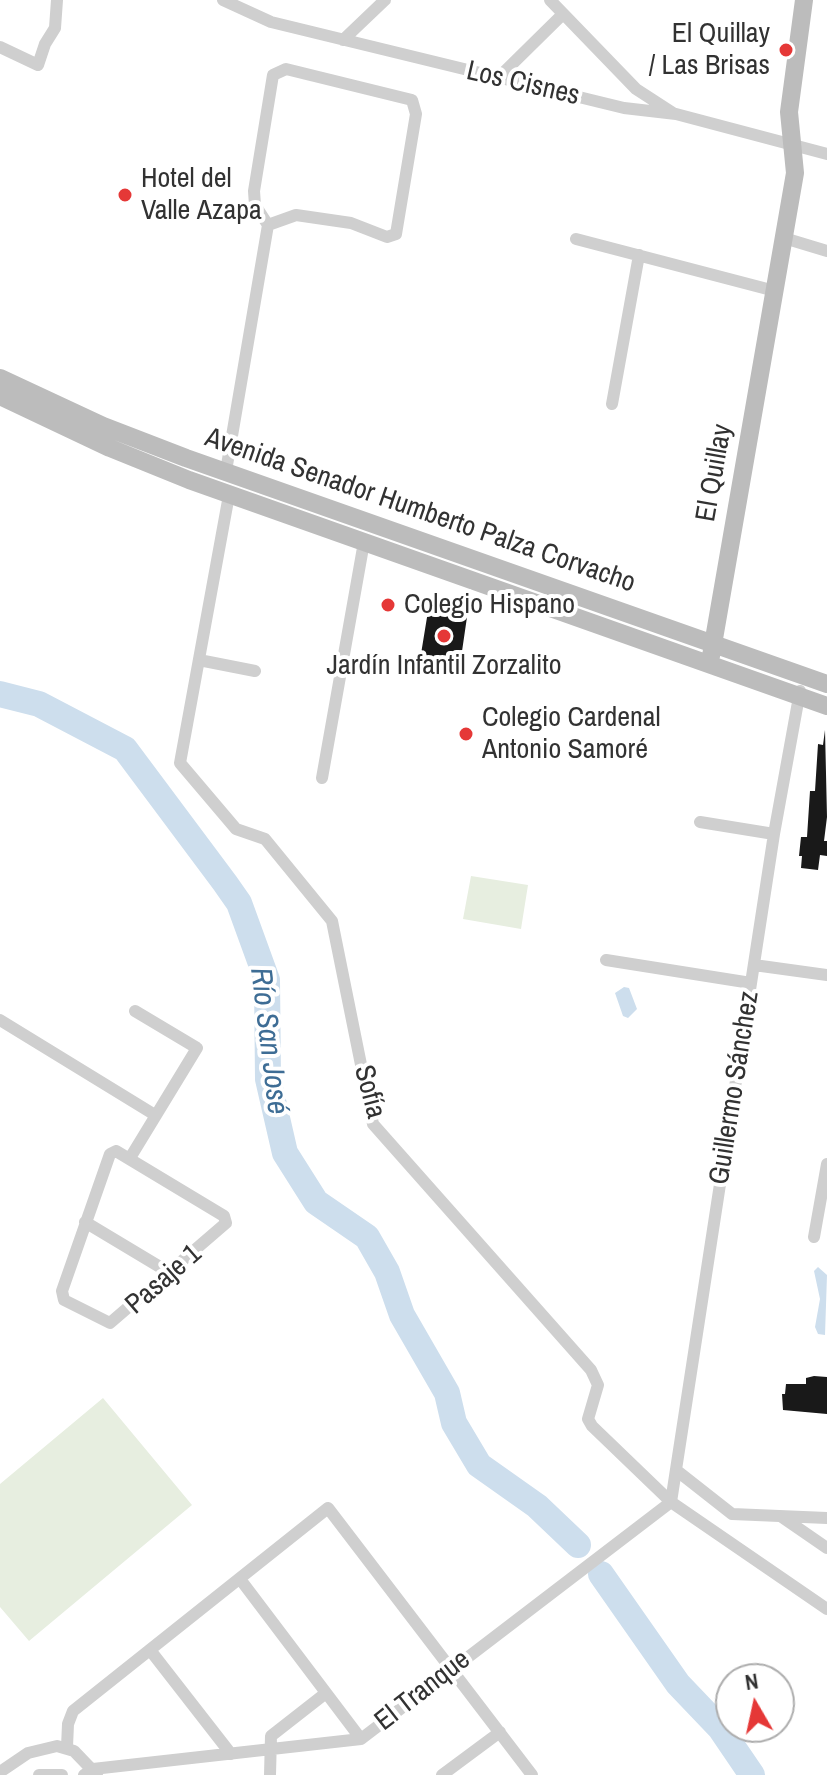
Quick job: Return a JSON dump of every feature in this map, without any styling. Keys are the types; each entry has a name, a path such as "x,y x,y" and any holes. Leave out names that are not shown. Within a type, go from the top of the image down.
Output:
{"main road":[{"name":"El Quillay","path":"710,664 795,173 789,112 804,0"},
{"name":"Avenida Senador Humberto Palza Corvacho","path":"0,378 103,426 827,684"},
{"name":"Avenida Senador Humberto Palza Corvacho","path":"0,396 110,448 229,495 827,706"}],"street":[{"path":"0,47 38,65 45,44 55,28 57,0"},
{"name":"Los Cisnes","path":"223,0 258,18 343,40 624,108 676,114 827,154"},
{"path":"343,40 385,0"},
{"path":"550,0 636,89 676,114"},
{"path":"497,79 563,14"},
{"path":"226,471 268,225 255,205 254,191 271,79 276,72 286,69 412,100 416,114 396,234 387,237 351,223 296,215 268,225"},
{"path":"784,238 827,251"},
{"path":"576,239 775,291"},
{"path":"612,404 639,255"},
{"name":"Sofía","path":"229,495 180,763 236,829 265,839 332,921 373,1124 591,1370 598,1385 588,1419 592,1426 671,1502 827,1609"},
{"path":"322,778 364,542"},
{"path":"199,660 255,671"},
{"name":"Guillermo Sánchez","path":"671,1502 774,834 803,676"},
{"path":"700,822 774,834"},
{"path":"606,960 751,983"},
{"path":"754,965 827,975"},
{"path":"130,1158 197,1048 135,1011"},
{"path":"0,1020 155,1115"},
{"name":"Pasaje 1","path":"116,1151 226,1220 224,1228 114,1322 64,1300 62,1291 85,1222 110,1154 116,1151"},
{"path":"814,1237 827,1164"},
{"path":"85,1222 170,1273"},
{"path":"676,1470 732,1514 827,1518"},
{"name":"El Tranque","path":"67,1747 91,1773 361,1739 671,1502"},
{"path":"0,1772 38,1749 67,1747 68,1724 73,1711 328,1508 532,1775"},
{"path":"780,1515 827,1548"},
{"path":"240,1579 361,1739"},
{"path":"150,1650 231,1754"},
{"path":"270,1775 271,1736 326,1693"},
{"path":"442,1775 500,1732"},
{"path":"39,1775 62,1775"}],"shaded area":[{"path":"471,876 528,885 521,929 463,919"},
{"path":"103,1398 192,1505 29,1641 0,1607 0,1484"}],"water":[{"path":"624,987 629,988 637,1009 628,1018 623,1016 615,993"},
{"path":"818,1267 827,1275 825,1335 818,1334 815,1327 820,1299 814,1271"}],"building":[{"name":"Jardín Infantil Zorzalito","path":"429,605 467,617 460,665 421,654"},
{"path":"825,730 827,817 824,841 827,841 827,856 820,855 818,870 801,868 802,856 799,856 801,837 807,837 810,791 815,791 818,744 823,745"},
{"path":"827,1377 827,1414 783,1410 782,1394 785,1394 786,1384 806,1384 806,1378"}],"waterway":[{"name":"Río San José","path":"0,694 39,704 125,749 239,903 267,980 268,1079 285,1153 316,1202 367,1237 387,1272 402,1315 447,1393 454,1423 479,1465 537,1506 578,1545"},
{"name":"Río San José","path":"601,1574 678,1684 720,1728 752,1775"}],"place":[{"name":"El Quillay / Las Brisas","path":"786,50"},
{"name":"Hotel del Valle Azapa","path":"125,195"},
{"name":"Colegio Hispano","path":"388,605"},
{"name":"Jardín Infantil Zorzalito","path":"444,636"},
{"name":"Colegio Cardenal Antonio Samoré","path":"466,734"}]}
